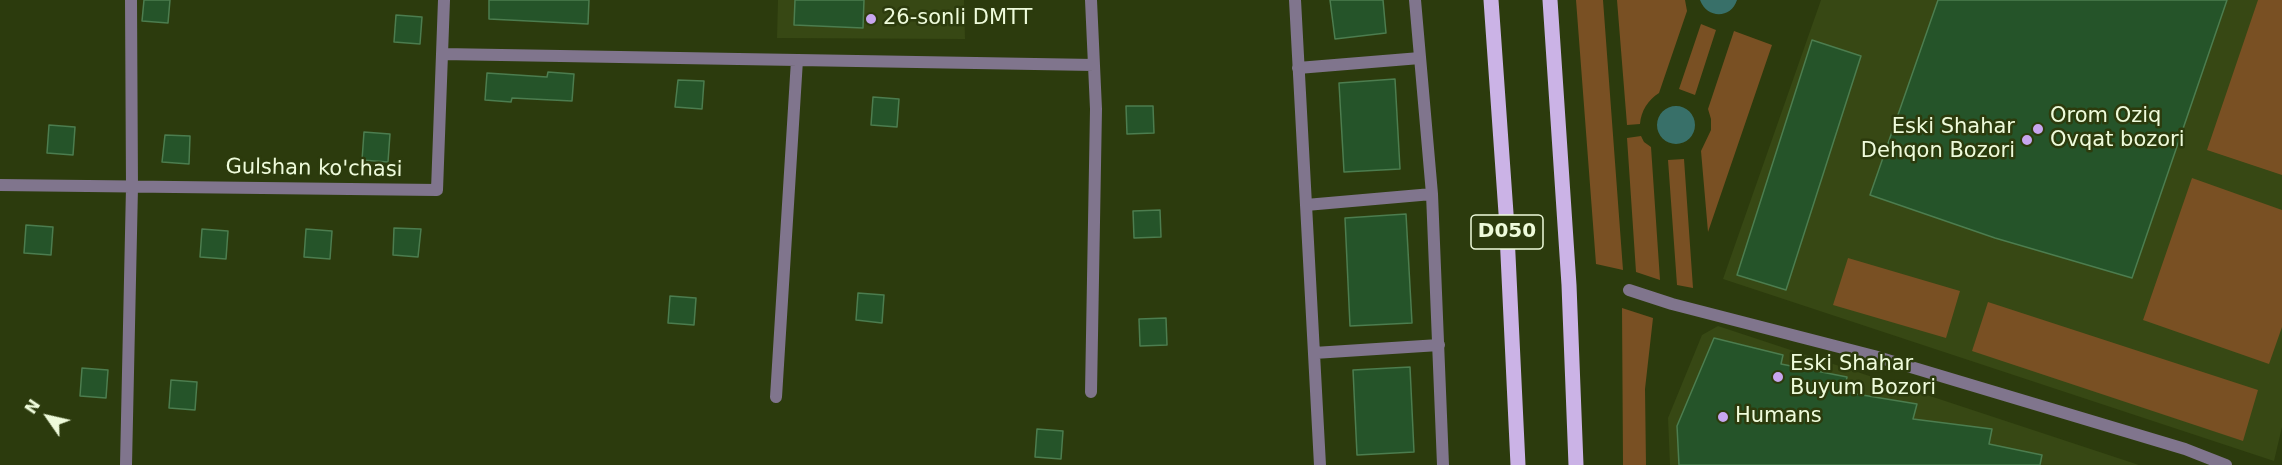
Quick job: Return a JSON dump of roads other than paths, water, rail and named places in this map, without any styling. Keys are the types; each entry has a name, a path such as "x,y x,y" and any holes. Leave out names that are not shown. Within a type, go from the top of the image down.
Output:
{"main road":[{"name":"D050","path":"1491,0 1506,213 1518,465"},
{"name":"D050","path":"1550,0 1569,285 1576,465"}],"street":[{"path":"126,465 132,187 131,0"},
{"name":"Gulshan ko'chasi","path":"0,185 437,190 444,0"},
{"path":"1090,393 1096,110 1091,0"},
{"path":"1295,0 1320,465"},
{"path":"1415,0 1432,195 1443,465"},
{"path":"442,54 1094,65"},
{"path":"1298,68 1420,58"},
{"path":"776,397 797,60"},
{"path":"1306,205 1432,195"},
{"path":"1629,290 1672,304 1874,356 2185,449 2226,465"},
{"path":"1314,353 1439,345"}],"water":[{"path":"1700,0 1737,0 1730,11 1719,14 1708,11"},
{"path":"1676,106 1690,111 1695,125 1690,139 1676,144 1662,139 1657,125 1662,111"}],"place":[{"name":"26-sonli DMTT","path":"871,19"},
{"name":"Orom Oziq Ovqat bozori","path":"2038,129"},
{"name":"Eski Shahar Dehqon Bozori","path":"2027,140"},
{"name":"Eski Shahar Buyum Bozori","path":"1778,377"},
{"name":"Humans","path":"1723,417"}]}
